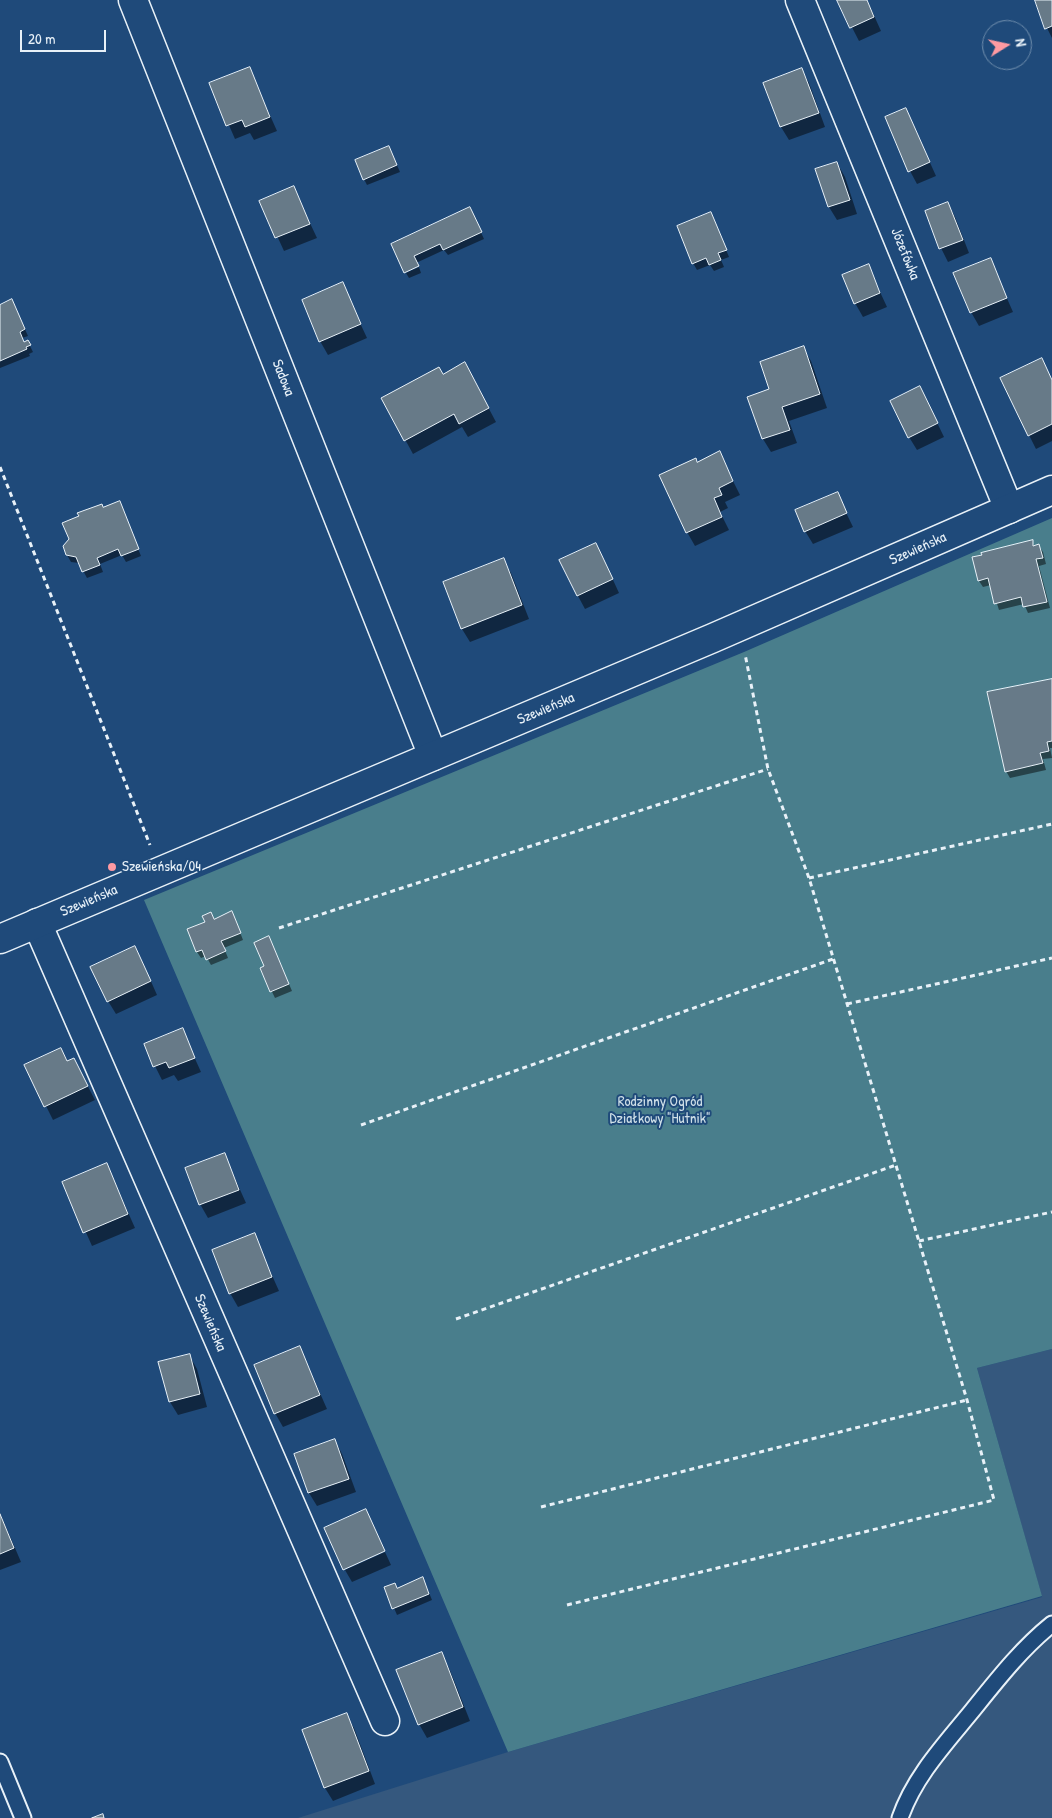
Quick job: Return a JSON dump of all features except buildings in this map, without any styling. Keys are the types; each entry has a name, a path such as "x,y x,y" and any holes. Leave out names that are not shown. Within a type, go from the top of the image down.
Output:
{"street":[{"name":"Sadowa","path":"133,0 433,756"},
{"name":"Józefówka","path":"800,0 1009,508"},
{"name":"Szewieńska","path":"0,939 726,632 1052,490"},
{"name":"Szewieńska","path":"37,923 385,1721"}],"lane":[{"path":"900,1818 908,1795 938,1752 1001,1676 1034,1639 1052,1624"},
{"path":"0,1762 23,1818"}],"path":[{"path":"0,466 148,841 162,871"},
{"path":"568,1605 994,1500 967,1400 809,878 768,769 744,652 726,632"},
{"path":"279,928 768,769"},
{"path":"809,878 1052,824"},
{"path":"847,1004 1052,958"},
{"path":"361,1125 833,959"},
{"path":"456,1319 896,1165"},
{"path":"919,1241 1052,1212"},
{"path":"541,1507 967,1400"}],"shaded area":[{"path":"1052,1349 1052,1818 298,1818 508,1752 1042,1597 977,1368"}],"green space":[{"name":"Rodzinny Ogród Działkowy \"Hutnik\"","path":"1052,518 1052,1349 977,1368 1042,1596 508,1752 144,900 744,652"}],"place":[{"name":"Szewieńska/04","path":"112,867"}]}
